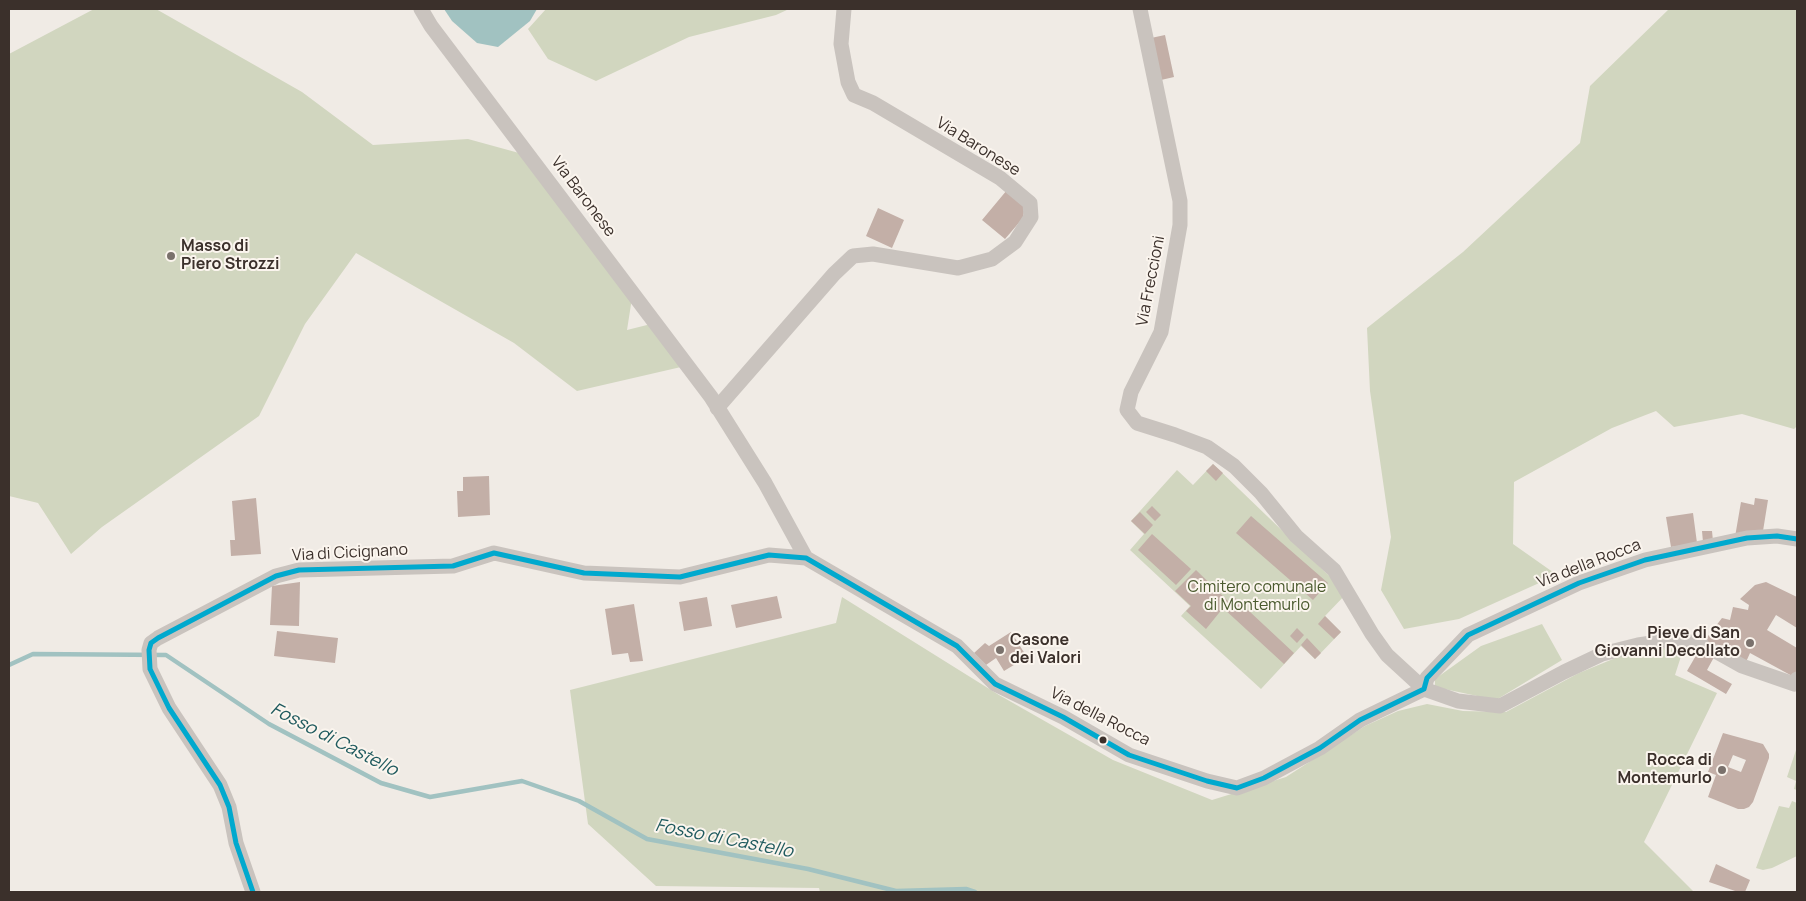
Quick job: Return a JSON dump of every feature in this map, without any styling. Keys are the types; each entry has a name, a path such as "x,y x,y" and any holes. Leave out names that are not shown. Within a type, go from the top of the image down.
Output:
{"street":[{"name":"Via Baronese","path":"421,9 431,26 711,397 765,483 806,558"},
{"name":"Via Baronese","path":"717,408 834,274 853,256 873,254 958,268 992,260 1015,242 1031,217 1030,203 1000,178 873,103 854,95 848,82 841,44 844,9"},
{"name":"Via Freccioni","path":"1140,9 1180,201 1180,225 1161,332 1132,392 1127,410 1136,423 1207,447 1234,466 1262,493 1296,536 1334,570 1386,654 1424,689"},
{"name":"Via della Rocca","path":"806,558 957,646 995,684 1063,717 1128,755 1207,781 1237,788 1264,778 1320,748 1360,720 1424,689 1427,678 1468,635 1579,583 1645,560 1747,538 1777,536 1797,539"},
{"name":"Via di Cicignano","path":"253,892 236,843 229,807 220,785 168,708 150,669 149,650 151,643 158,638 276,576 299,570 453,566 494,553 584,573 680,577 769,555 806,558"},
{"path":"1424,689 1458,700 1500,706 1602,654 1638,645 1680,639 1702,645"},
{"path":"1717,652 1742,666 1794,684 1797,679"}],"green space":[{"path":"94,9 156,9 302,92 373,145 468,139 519,153 632,298 627,330 651,324 681,367 577,391 514,343 356,253 305,324 259,416 102,527 71,554 38,503 9,496 9,54"},
{"path":"546,9 789,9 776,15 689,37 596,81 548,59 528,29"},
{"path":"1669,9 1797,9 1797,426 1794,429 1742,414 1674,427 1656,411 1612,428 1514,482 1513,544 1557,575 1459,619 1404,629 1381,590 1391,537 1370,391 1367,328 1463,252 1580,143 1590,86"},
{"name":"Cimitero comunale di Montemurlo","path":"1213,464 1347,593 1325,616 1341,632 1315,659 1301,646 1261,689 1181,616 1190,606 1130,550 1144,534 1131,521 1177,470 1193,485"},
{"path":"842,597 999,695 1113,760 1212,800 1286,777 1365,726 1398,711 1427,704 1463,711 1506,712 1579,673 1630,652 1684,647 1675,675 1717,693 1644,842 1694,892 820,892 819,888 656,886 588,824 570,690 836,623"},
{"path":"1542,624 1562,660 1496,700 1435,687 1435,679 1481,646"},
{"path":"1797,747 1797,790 1794,789 1796,781 1787,777"},
{"path":"1792,801 1797,803 1797,856 1772,868 1763,870 1756,868 1779,806 1789,808"}],"water":[{"path":"444,9 537,9 530,21 498,47 477,43 452,21"}],"building":[{"path":"1165,35 1174,77 1161,80 1151,38"},
{"path":"1007,190 1025,205 1023,218 1005,239 982,220"},
{"path":"878,208 904,220 892,248 866,236"},
{"path":"1213,464 1223,473 1216,481 1206,471"},
{"path":"489,476 490,515 458,517 457,491 463,491 463,477"},
{"path":"256,498 261,554 231,556 230,540 235,540 232,501"},
{"path":"1755,498 1768,500 1763,531 1735,537 1741,502 1754,505"},
{"path":"1152,506 1161,515 1155,521 1146,512"},
{"path":"1140,512 1153,525 1145,534 1131,521"},
{"path":"1693,513 1697,543 1671,547 1666,517"},
{"path":"1251,516 1328,583 1313,600 1236,533"},
{"path":"1702,531 1712,531 1713,541 1703,542"},
{"path":"1152,534 1191,569 1176,585 1138,550"},
{"path":"1196,570 1229,602 1234,597 1294,653 1284,664 1223,608 1206,629 1186,611 1191,606 1175,591"},
{"path":"300,582 299,626 270,625 272,586"},
{"path":"1766,582 1797,597 1797,628 1776,615 1767,630 1797,648 1797,671 1794,677 1750,653 1746,662 1719,648 1707,670 1732,684 1726,694 1687,671 1705,640 1722,618 1730,620 1733,607 1748,610 1749,605 1740,599 1755,585"},
{"path":"777,596 782,618 736,628 731,605"},
{"path":"707,597 712,626 684,631 679,602"},
{"path":"634,604 643,661 630,662 628,653 612,655 605,609"},
{"path":"1325,616 1341,632 1334,639 1318,624"},
{"path":"1297,628 1304,635 1297,643 1290,636"},
{"path":"277,631 338,638 335,663 274,656"},
{"name":"Casone dei Valori","path":"1011,632 1027,657 1004,671 996,658 986,665 974,653 985,643 989,646"},
{"path":"1307,638 1321,653 1315,659 1301,645"},
{"name":"Rocca di Montemurlo","path":"1723,733 1763,744 1769,754 1753,802 1744,809 1738,809 1708,797 1716,775 1708,772","holes":["1733,755 1746,760 1741,772 1728,767"]},
{"path":"1716,864 1750,880 1745,892 1738,892 1709,882"}],"waterway":[{"name":"Fosso di Castello","path":"9,665 33,654 166,655 269,724 381,783 430,797 522,781 579,801 647,839 808,869 896,891 966,889 975,892"}],"transit line":[{"path":"253,892 236,843 229,807 220,785 169,708 150,669 149,650 151,643 158,638 276,576 299,570 453,566 494,553 584,573 680,577 769,555 806,558 957,646 995,684 1063,717 1129,755 1207,781 1237,788 1264,778 1320,748 1360,720 1424,689 1427,678 1468,635 1579,583 1645,560 1747,538 1777,536 1797,539"}],"place":[{"name":"Masso di Piero Strozzi","path":"171,256"},
{"name":"Pieve di San Giovanni Decollato","path":"1750,643"},
{"name":"Casone dei Valori","path":"1000,650"},
{"name":"Rocca di Montemurlo","path":"1722,770"}]}
